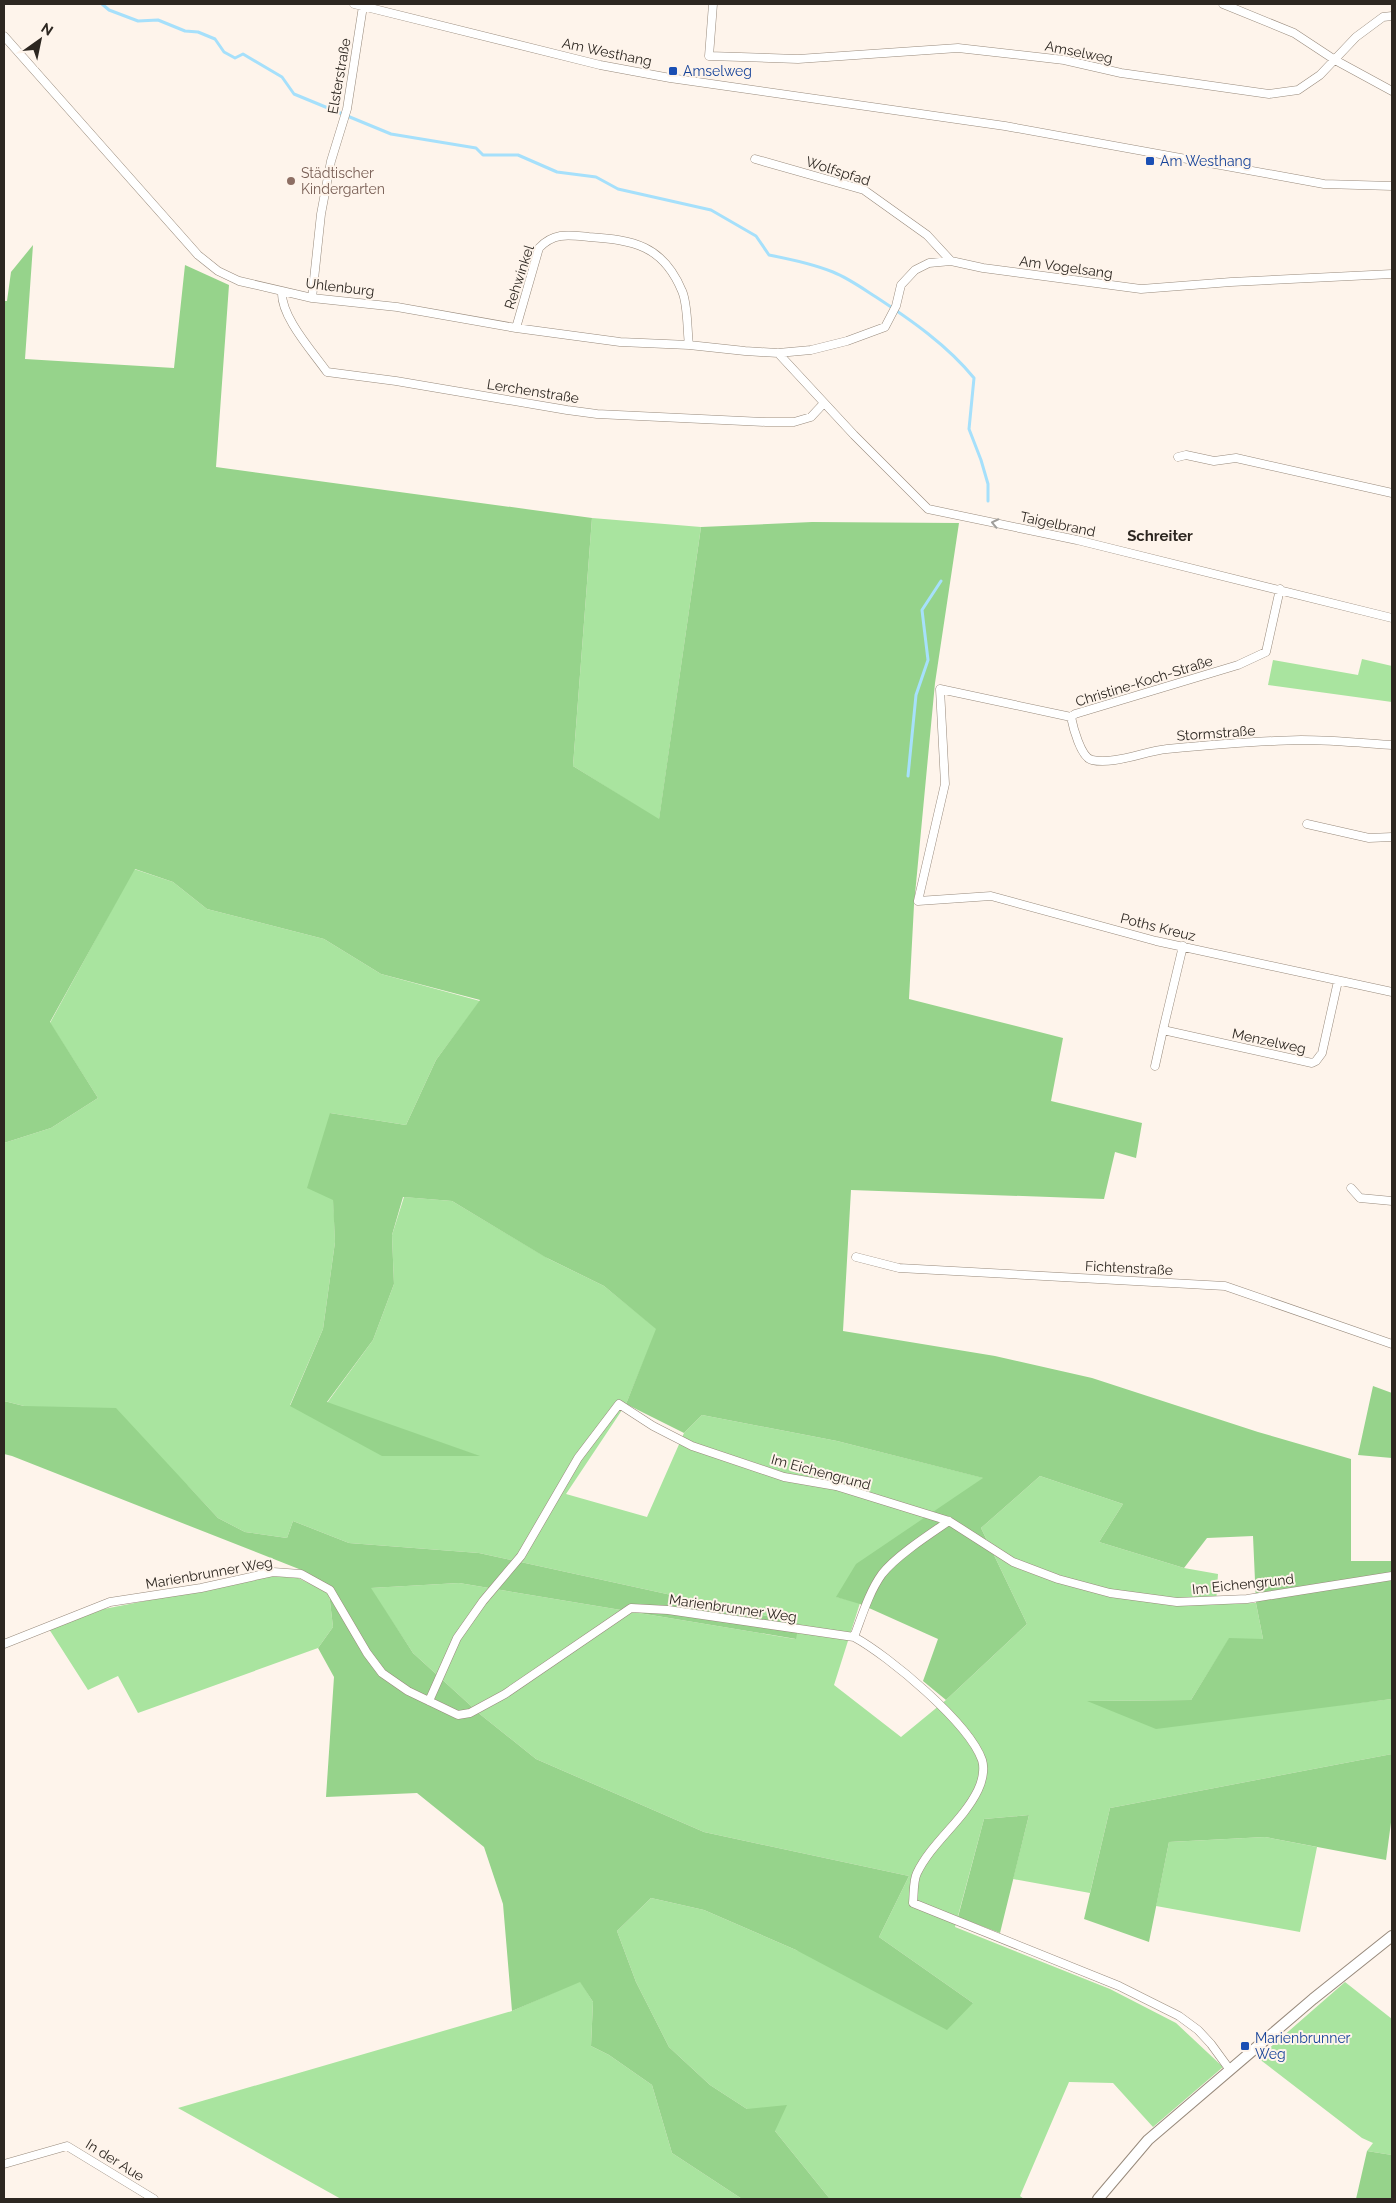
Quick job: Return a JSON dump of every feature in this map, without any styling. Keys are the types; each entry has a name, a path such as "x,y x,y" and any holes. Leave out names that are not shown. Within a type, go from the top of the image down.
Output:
{"street":[{"name":"Am Westhang","path":"354,4 600,65 670,78 1005,126 1324,184 1392,186"},
{"name":"Amselweg","path":"713,4 709,56 798,59 958,48 1064,60 1121,73 1269,94 1298,90 1320,75 1335,60"},
{"path":"1223,4 1294,33 1335,60 1392,91"},
{"name":"Elsterstraße","path":"312,298 321,214 331,161 347,109 362,6"},
{"path":"1335,60 1356,37 1383,17 1392,16"},
{"name":"Uhlenburg","path":"4,36 198,255 218,271 239,281 312,298 397,307 516,328 620,342 689,345 778,353"},
{"name":"Wolfspfad","path":"756,159 864,190 927,235 951,260"},
{"name":"Rehwinkel","path":"516,328 539,248 547,239 567,235 626,239 648,248 669,267 683,292 689,345"},
{"name":"Am Vogelsang","path":"778,353 811,350 847,341 885,326 896,306 901,285 915,270 928,263 951,260 983,268 1141,290 1231,282 1392,274"},
{"name":"Lerchenstraße","path":"282,291 281,299 285,309 327,372 597,414 794,422 811,417 824,403"},
{"name":"Taigelbrand","path":"778,353 928,509 1077,540 1392,618"},
{"path":"1178,457 1186,455 1214,460 1236,458 1392,493"},
{"name":"Christine-Koch-Straße","path":"918,901 945,784 940,689 1071,717 1075,714 1238,664 1266,652 1280,589"},
{"name":"Stormstraße","path":"1071,717 1085,756 1090,760 1106,760 1165,749 1251,742 1303,740 1392,745"},
{"path":"1307,824 1369,838 1392,837"},
{"name":"Poths Kreuz","path":"918,901 991,896 1156,941 1392,992"},
{"path":"1155,1066 1183,946"},
{"name":"Menzelweg","path":"1163,1030 1312,1063 1320,1058 1322,1053 1338,981"},
{"path":"1351,1188 1360,1198 1392,1201"},
{"name":"Fichtenstraße","path":"856,1257 899,1268 1226,1286 1392,1344"},
{"name":"Im Eichengrund","path":"429,1701 457,1638 483,1600 521,1556 578,1458 619,1404 653,1426 692,1446 784,1477 836,1486 949,1521 1013,1562 1058,1579 1110,1593 1178,1602 1247,1599 1392,1576"},
{"path":"854,1638 872,1592 883,1573 922,1539 949,1521"},
{"name":"Marienbrunner Weg","path":"4,1644 110,1602 201,1588 274,1572 301,1574 330,1590 367,1653 382,1674 408,1691 458,1715 470,1713 505,1694 631,1608 668,1610 854,1638 873,1647 941,1704 968,1738 982,1761 983,1775 978,1790 931,1850 916,1874 913,1903 1119,1986 1178,2016 1205,2037 1230,2070"},
{"path":"1098,2199 1148,2140 1392,1936"},
{"name":"In der Aue","path":"4,2164 67,2146 154,2199"}],"green space":[{"path":"33,245 25,359 174,368 185,265 229,285 216,467 592,518 573,766 659,819 701,527 812,522 959,523 935,683 914,905 909,999 1063,1038 1051,1101 1142,1123 1136,1158 1115,1152 1104,1199 851,1190 843,1331 995,1356 1092,1378 1258,1432 1351,1459 1351,1561 1392,1561 1392,1699 1156,1729 1087,1701 1191,1700 1229,1638 1263,1639 1256,1603 1253,1536 1207,1538 1184,1568 1099,1542 1123,1504 1040,1476 981,1528 1027,1624 946,1700 923,1681 938,1639 860,1604 836,1597 856,1564 983,1478 837,1441 702,1415 684,1433 626,1404 656,1329 604,1286 545,1257 452,1201 403,1197 392,1235 394,1284 373,1340 327,1402 480,1456 382,1456 290,1406 323,1329 335,1242 333,1200 307,1188 330,1113 406,1125 436,1060 480,1000 381,974 324,939 207,909 173,882 135,869 50,1022 98,1098 51,1128 4,1143 4,301 7,301 11,272"},
{"path":"592,518 701,527 659,820 573,766"},
{"path":"1362,659 1392,666 1392,702 1268,685 1273,660 1358,675"},
{"path":"134,869 173,882 207,909 324,939 381,974 480,1001 436,1060 406,1125 330,1113 335,1242 323,1329 290,1405 478,1456 327,1403 373,1340 394,1284 392,1235 404,1197 452,1201 549,1259 604,1286 657,1329 626,1404 566,1494 647,1517 684,1433 702,1415 837,1441 984,1478 938,1510 837,1597 860,1603 834,1685 901,1737 946,1700 1027,1624 981,1528 1040,1476 1123,1504 1099,1542 1184,1568 1218,1574 1216,1604 1256,1603 1263,1639 1229,1639 1191,1700 1089,1701 1313,1708 1392,1699 1392,1754 1110,1808 1090,1893 1013,1879 1029,1815 984,1819 955,1927 1110,1989 1176,2023 1223,2067 1153,2127 1113,2083 1069,2082 1020,2196 1024,2199 830,2199 775,2131 747,2109 710,2085 669,2047 636,1982 617,1931 651,1898 704,1910 796,1950 973,2003 879,1937 909,1876 704,1832 536,1759 481,1715 413,1653 370,1588 459,1583 795,1639 799,1623 479,1553 349,1543 293,1521 287,1538 245,1532 218,1518 188,1486 24,1406 4,1401 4,1143 51,1128 98,1098 50,1023"},
{"path":"1373,1386 1392,1393 1392,1458 1358,1455"},
{"path":"4,1401 24,1406 116,1408 218,1518 245,1532 287,1538 293,1521 349,1543 479,1553 799,1623 796,1639 459,1583 371,1588 413,1653 481,1715 536,1759 704,1832 909,1876 879,1937 973,2003 947,2030 796,1950 704,1910 651,1898 617,1931 636,1982 669,2047 710,2085 747,2109 787,2105 775,2131 830,2199 742,2199 672,2153 652,2085 609,2055 591,2046 593,2002 580,1982 512,2011 503,1904 484,1847 417,1793 326,1797 334,1677 318,1648 333,1627 329,1593 332,1588 304,1571 4,1454"},
{"path":"273,1576 298,1578 329,1593 333,1627 318,1648 138,1713 118,1676 88,1690 49,1629 104,1609"},
{"path":"1392,1754 1392,1815 1386,1860 1265,1837 1169,1842 1149,1942 1084,1919 1110,1808"},
{"path":"1029,1815 1000,1933 958,1917 984,1819"},
{"path":"1265,1837 1317,1847 1300,1932 1156,1906 1169,1842"},
{"path":"580,1981 593,2002 591,2046 609,2055 652,2085 672,2153 742,2199 341,2199 178,2108 512,2011"},
{"path":"1345,1982 1392,2019 1392,2155 1367,2151 1373,2143 1362,2138 1258,2058"},
{"path":"1367,2151 1392,2155 1392,2199 1356,2199"}],"waterway":[{"path":"102,4 109,10 138,21 158,20 185,31 198,32 215,39 224,52 235,58 243,54 282,77 294,94 391,134 476,148 483,155 518,155 557,172 596,177 618,189 711,210 756,236 769,255 818,267 850,280 928,334 974,378 969,429 988,484 988,501"},
{"path":"908,776 916,695 928,660 922,610 941,581"}],"place":[{"name":"Amselweg","path":"673,71"},
{"name":"Am Westhang","path":"1150,161"},
{"name":"Städtischer Kindergarten","path":"291,181"},
{"name":"Marienbrunner Weg","path":"1245,2046"}],"district":[{"name":"Schreiter","path":"1160,536"}]}
